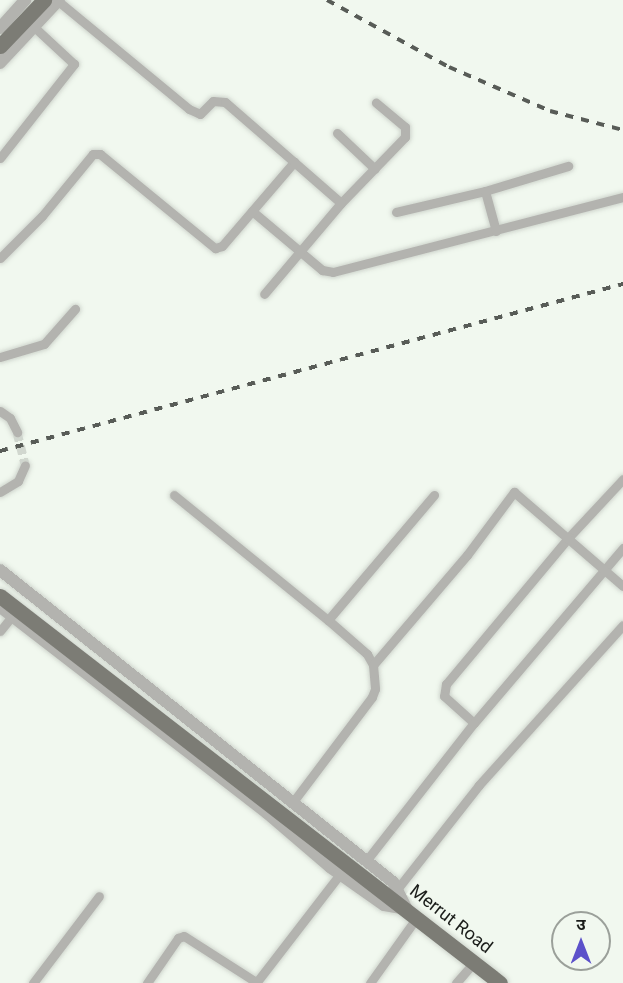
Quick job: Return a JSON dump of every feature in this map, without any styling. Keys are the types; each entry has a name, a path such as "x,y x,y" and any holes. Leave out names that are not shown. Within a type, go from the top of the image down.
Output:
{"main road":[{"path":"0,46 54,0"},
{"name":"Merrut Road","path":"0,596 500,983"}],"street":[{"path":"0,28 25,0"},
{"path":"0,63 34,27 54,0 189,109 200,114 213,101 225,102 341,202"},
{"path":"0,158 74,64 34,27"},
{"path":"264,294 341,202 375,169 406,132 376,103"},
{"path":"337,133 375,169"},
{"path":"0,258 42,216 93,154 100,154 210,246 222,246 294,162"},
{"path":"396,212 485,191 568,166"},
{"path":"485,191 496,231"},
{"path":"252,211 322,270 333,272 623,196"},
{"path":"1,356 44,344 75,309"},
{"path":"0,411 10,418 16,432"},
{"path":"0,492 18,481 25,465"},
{"path":"474,723 444,696 446,684 569,537 623,479"},
{"path":"372,665 467,555 514,492 569,537 623,586"},
{"path":"174,495 328,620 367,654 372,665 375,689 372,697 293,802"},
{"path":"328,620 434,495"},
{"path":"366,861 474,723 623,548"},
{"path":"0,570 366,861 398,888 412,913"},
{"path":"0,607 340,874 384,905 412,913"},
{"path":"0,631 12,616"},
{"path":"398,888 479,784 623,625"},
{"path":"147,983 178,938 184,936 256,983 340,874"},
{"path":"33,983 99,896"},
{"path":"370,983 412,913"},
{"path":"456,983 474,962"}],"tunnel":[{"path":"17,432 25,465"}],"railway":[{"path":"327,0 449,67 550,111 623,130"},
{"path":"0,451 623,284"}]}
